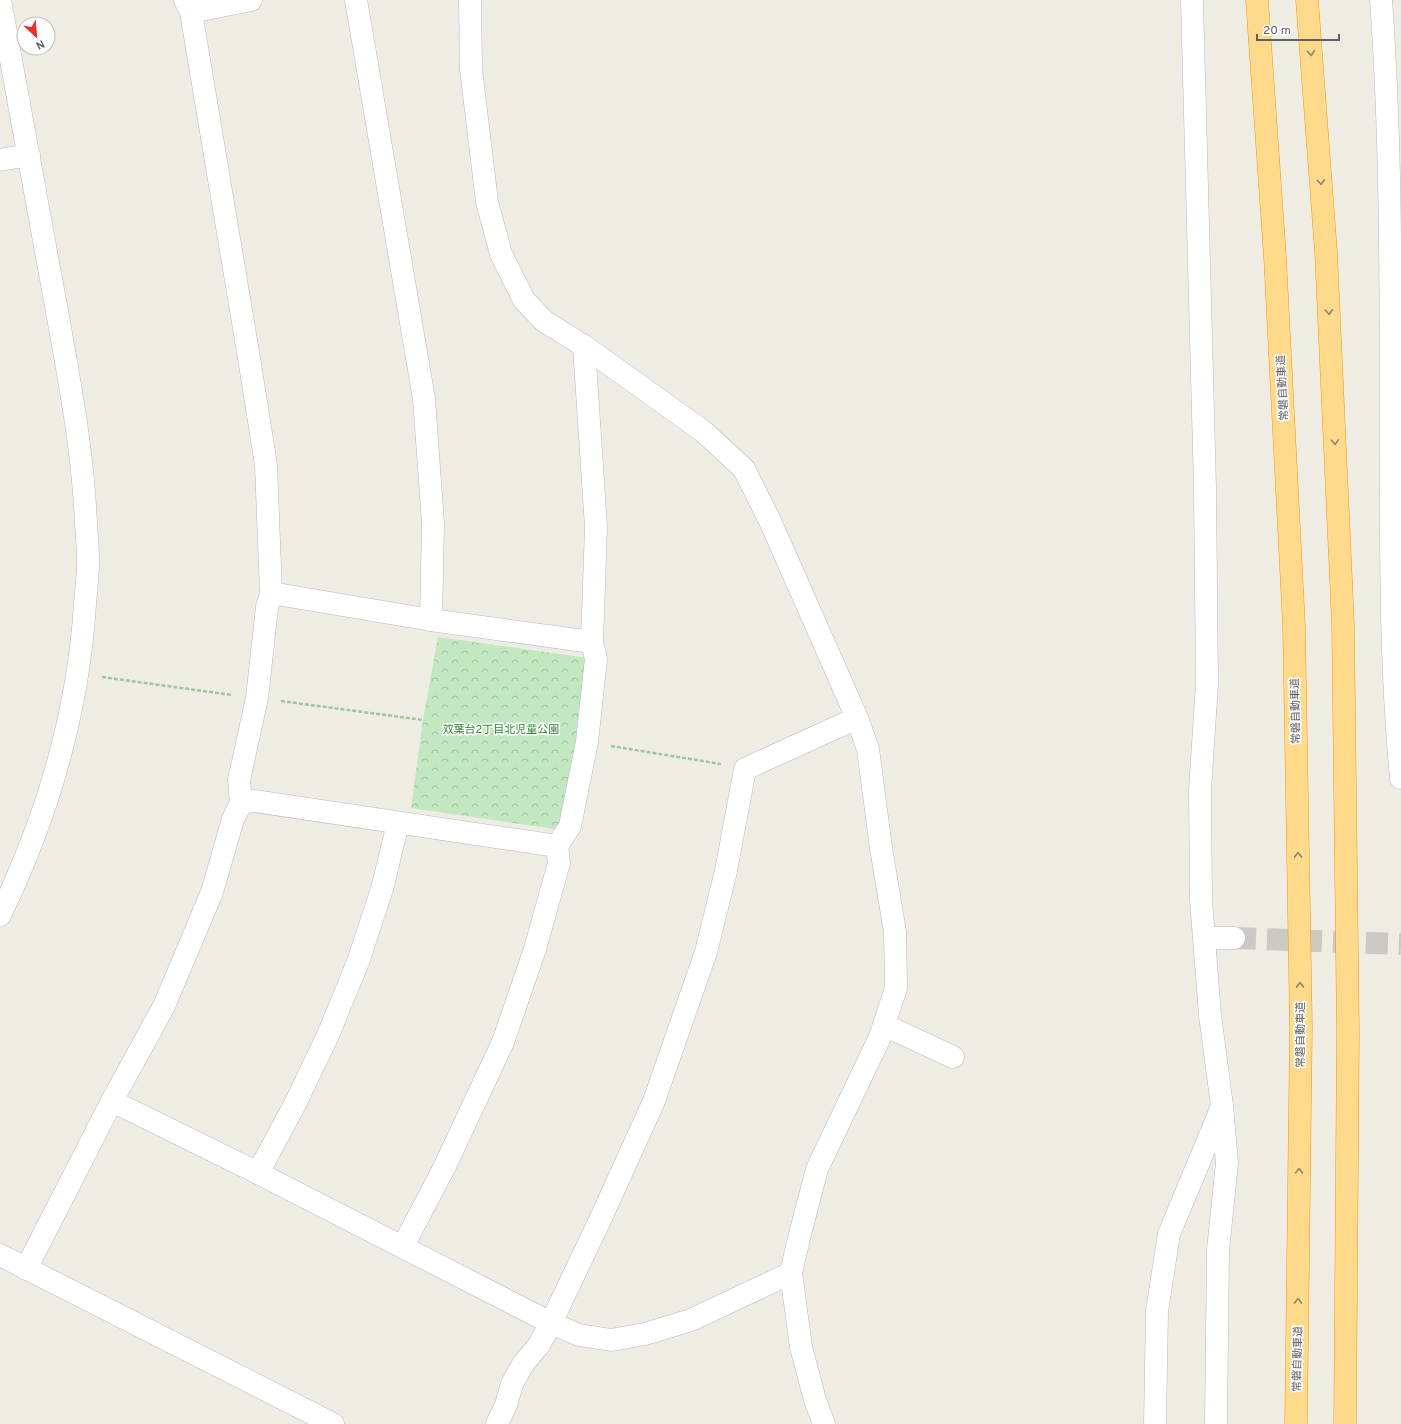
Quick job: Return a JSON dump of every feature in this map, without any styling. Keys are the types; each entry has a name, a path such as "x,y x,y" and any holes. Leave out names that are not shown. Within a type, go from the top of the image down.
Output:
{"highway":[{"name":"常磐自動車道","path":"1257,0 1275,257 1294,626 1301,1026 1296,1424"},
{"path":"1307,0 1326,252 1343,624 1348,1033 1345,1424"}],"street":[{"path":"0,0 79,440 85,502 88,562 84,625 78,674 64,746 40,824 17,880 0,915"},
{"path":"26,1268 112,1101 164,1006 212,892 233,819 240,804 239,780 257,698 266,606 271,593 266,464 188,6 251,0"},
{"path":"356,0 424,399 433,523 431,620"},
{"path":"470,0 470,69 487,202 501,254 524,300 544,321 584,346 704,432 744,469 770,521 858,718 868,749 881,848 895,932 896,988 880,1037 817,1169 791,1273 801,1347 815,1400 824,1424"},
{"path":"1192,0 1205,488 1207,684 1200,790 1201,900 1210,1015 1228,1163 1218,1250 1216,1424"},
{"path":"1381,0 1386,69 1389,194 1391,631 1397,739 1401,778"},
{"path":"0,160 29,155"},
{"path":"403,1246 444,1168 503,1042 536,948 559,863 557,846 570,826 587,742 596,659 592,642 596,528 584,346"},
{"path":"271,593 431,620 592,642"},
{"path":"497,1424 506,1405 512,1384 524,1364 539,1345 551,1323 654,1101 706,952 726,871 745,769 858,718"},
{"path":"240,804 254,801 557,846"},
{"path":"258,1172 295,1104 328,1035 358,962 382,889 398,823"},
{"path":"1205,938 1234,938"},
{"path":"884,1025 953,1057"},
{"path":"112,1101 258,1172 551,1323 579,1335 611,1340 646,1334 691,1320 791,1273"},
{"path":"1155,1424 1157,1311 1169,1234 1222,1106"},
{"path":"0,1255 332,1424"}],"path":[{"path":"587,742 722,765"}],"green space":[{"name":"双葉台2丁目北児童公園","path":"438,637 587,658 579,739 561,830 411,808 423,720"}],"tunnel":[{"path":"1234,938 1401,944"}]}
